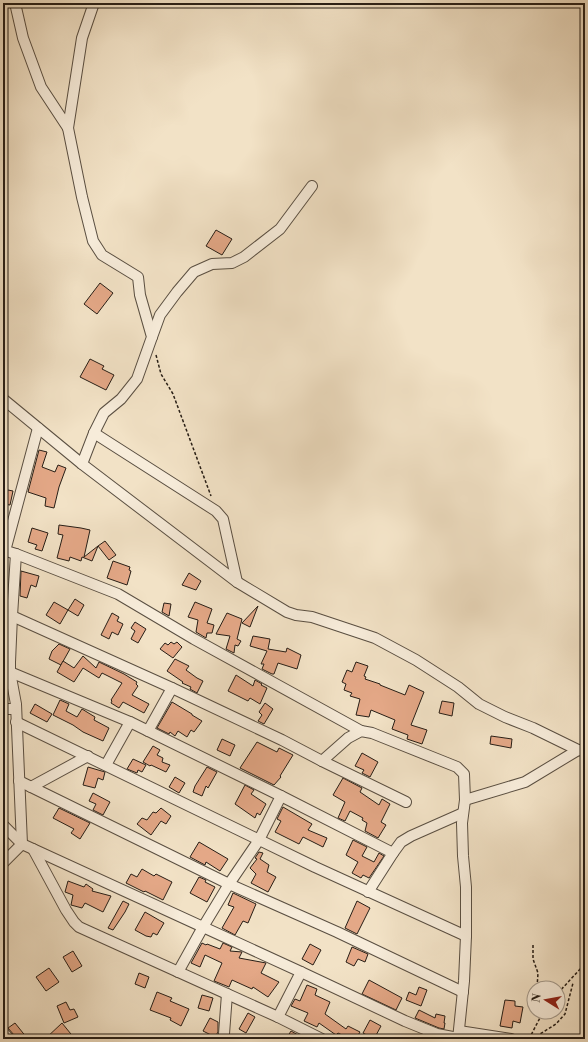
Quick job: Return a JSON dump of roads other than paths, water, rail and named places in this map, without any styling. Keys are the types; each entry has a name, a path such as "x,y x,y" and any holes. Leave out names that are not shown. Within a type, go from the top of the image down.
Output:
{"street":[{"path":"15,3 23,38 41,87 68,128"},
{"path":"94,3 82,38 68,128 93,242 102,254 138,277 140,295 152,337"},
{"path":"82,464 94,433 104,413 121,399 137,379 160,315 177,292 194,272 212,264 232,263 280,230 312,186"},
{"path":"3,399 82,464 237,582 287,612 312,618 375,638 416,660 458,687 479,704 505,717 582,750"},
{"path":"38,428 4,550 118,594 194,639 361,731 372,733 457,767 464,774 465,800 462,823 466,887 466,936 463,992 458,1036"},
{"path":"94,433 216,511 223,519 237,582"},
{"path":"3,863 22,844 16,709 8,665 16,554"},
{"path":"12,616 172,688 282,740 406,802"},
{"path":"8,665 130,722 393,852"},
{"path":"148,731 172,688"},
{"path":"3,709 16,709"},
{"path":"16,722 368,892 466,936"},
{"path":"106,765 130,722"},
{"path":"322,760 348,738 361,731"},
{"path":"465,800 525,782 582,750"},
{"path":"30,787 88,756"},
{"path":"19,781 229,884 337,932 463,992"},
{"path":"178,972 229,884 259,840 281,796"},
{"path":"368,892 401,842 463,813"},
{"path":"3,825 22,844 405,1021 437,1034 511,1039"},
{"path":"33,849 66,910 79,927 278,1017 322,1039"},
{"path":"278,1017 301,972"},
{"path":"224,1039 227,994"},
{"path":"3,1032 9,1039"}]}
